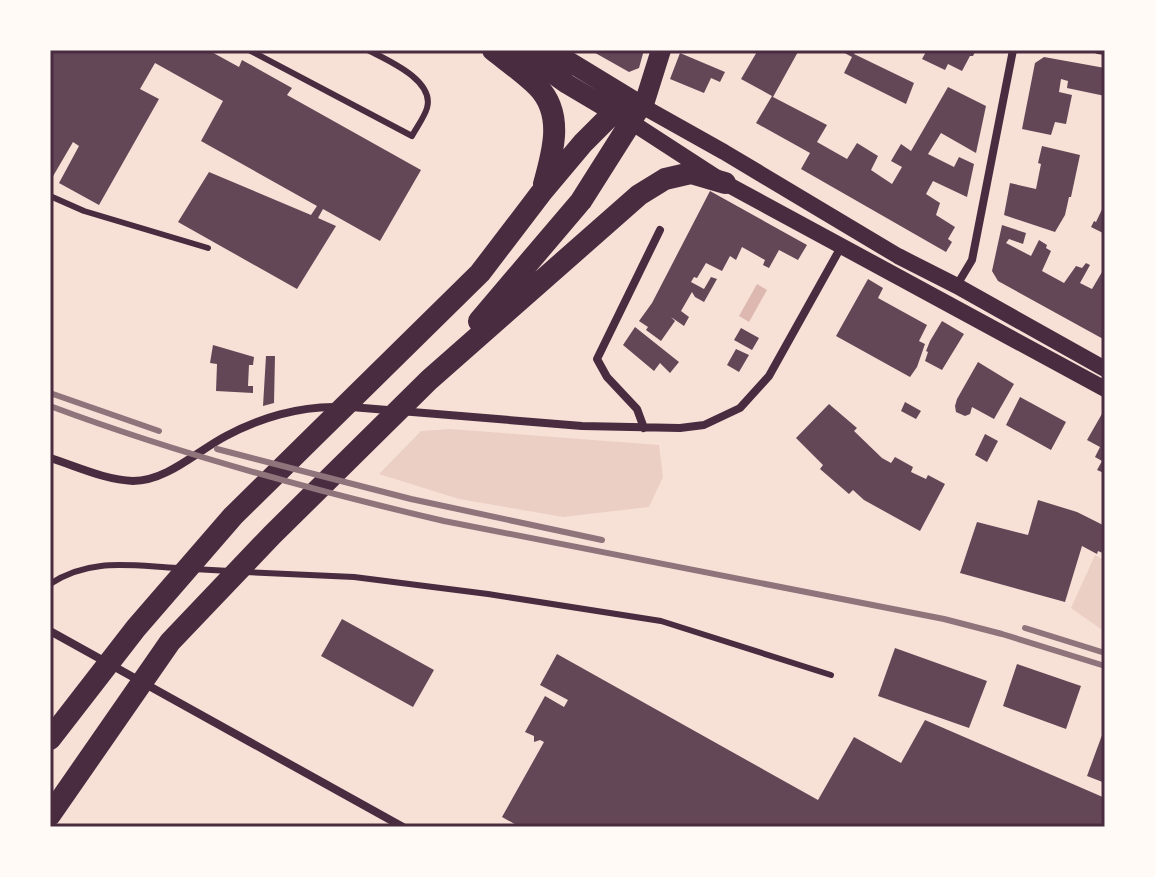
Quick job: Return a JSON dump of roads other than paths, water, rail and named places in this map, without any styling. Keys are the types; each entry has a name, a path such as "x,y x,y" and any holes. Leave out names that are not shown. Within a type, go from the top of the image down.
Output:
{"highway":[{"path":"493,50 541,89 550,104 555,134 541,193"},
{"path":"50,739 136,628 233,516 480,273 583,143 629,113"},
{"path":"429,380 581,201 629,113"},
{"path":"50,815 170,642 272,535 429,380 649,189 665,179 691,173 725,183"}],"main road":[{"path":"519,50 567,84 724,152 875,242 1105,369"},
{"path":"550,50 725,183 1105,389"},
{"path":"629,113 661,50"}],"street":[{"path":"957,286 972,260 1013,50"},
{"path":"1098,50 1105,51"},
{"path":"644,428 637,409 607,377 597,359 660,230"},
{"path":"50,458 112,478 144,480 165,472 243,428 294,411 326,406 582,426 680,428 704,425 740,408 769,376 841,247"},
{"path":"50,631 403,827"}],"lane":[{"path":"249,50 412,136 428,106 421,84 403,68 368,50"},
{"path":"50,196 84,211 208,248"},
{"path":"50,584 63,575 94,565 354,577 661,621 831,675"}],"railway":[{"path":"50,393 159,431"},
{"path":"50,406 196,455 394,509 944,619 1105,666"},
{"path":"217,449 411,499 602,540"},
{"path":"1025,628 1105,653"}]}
